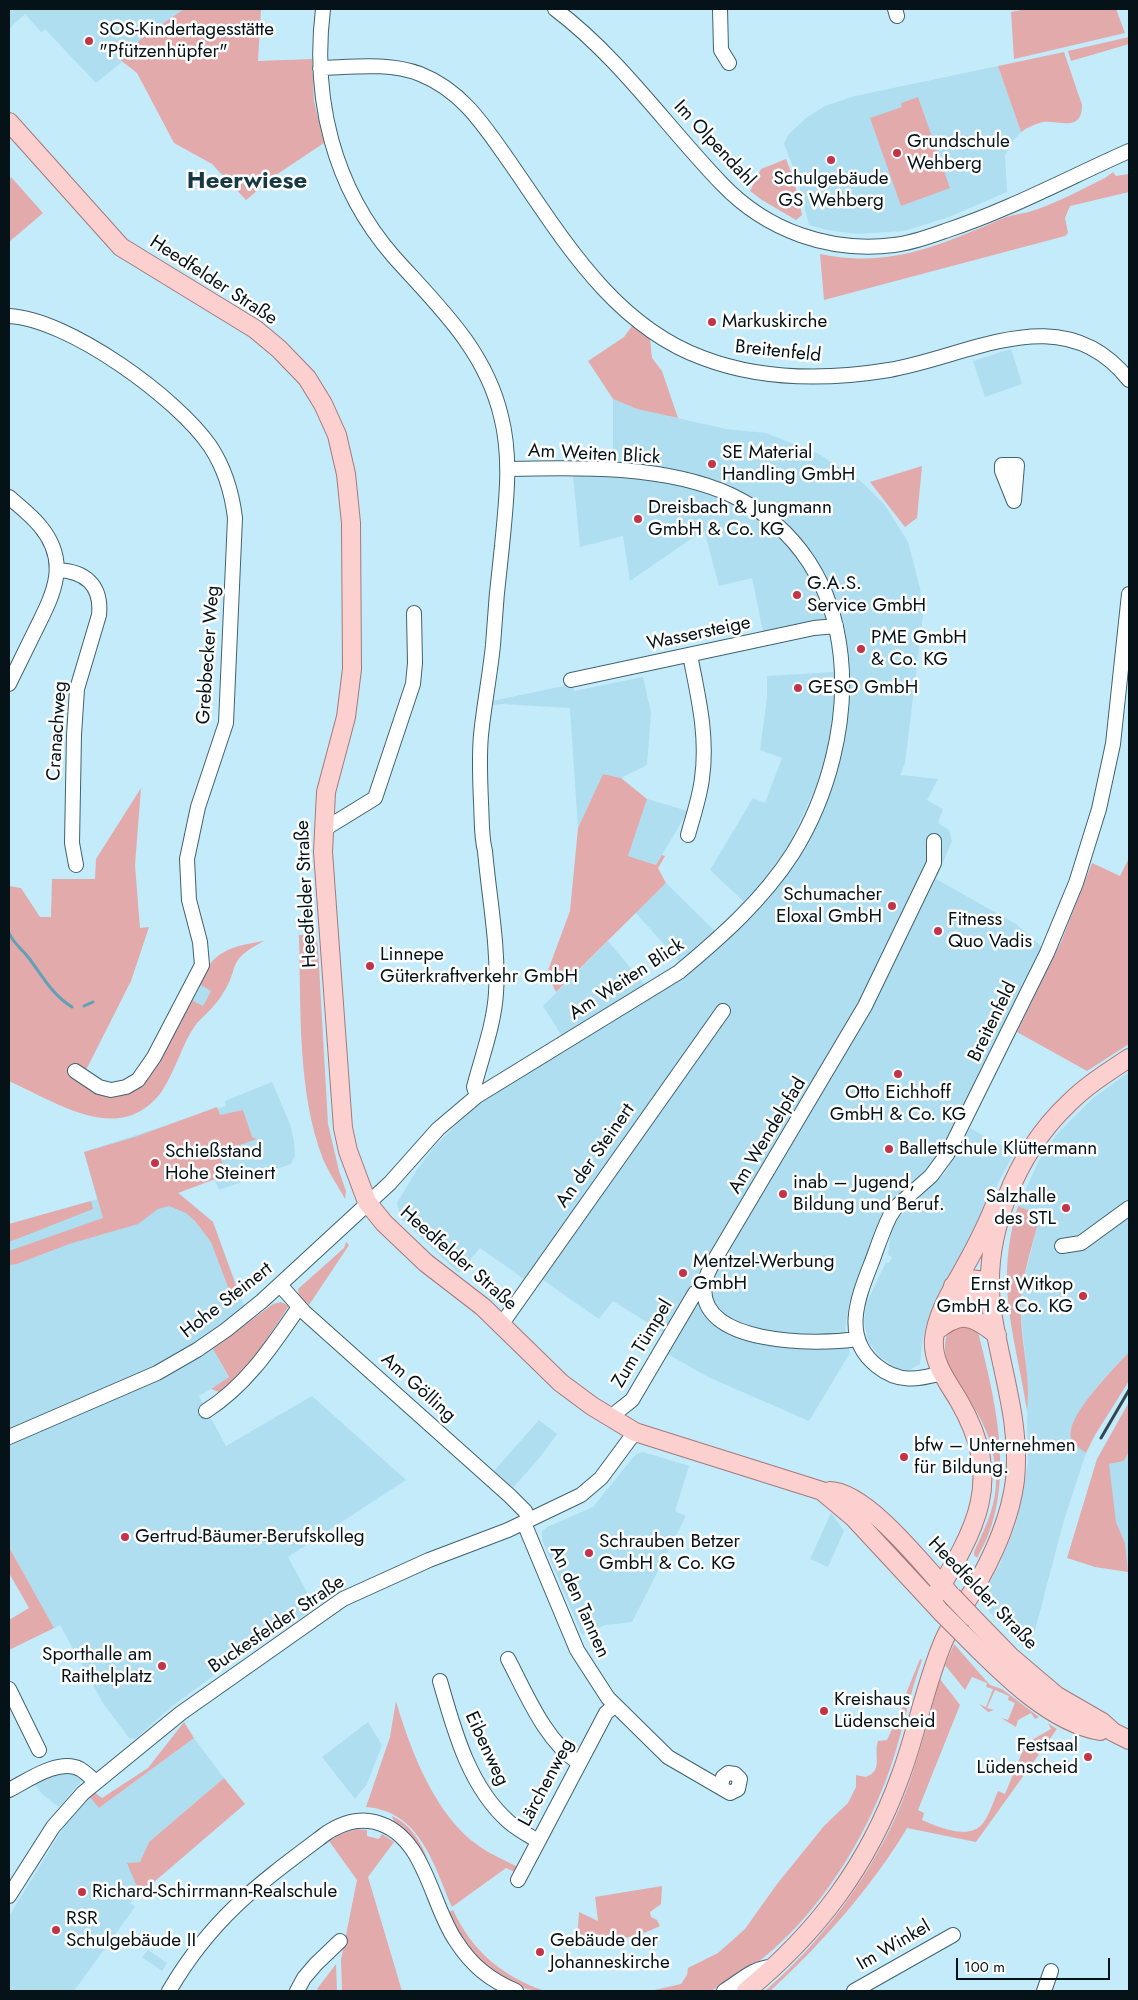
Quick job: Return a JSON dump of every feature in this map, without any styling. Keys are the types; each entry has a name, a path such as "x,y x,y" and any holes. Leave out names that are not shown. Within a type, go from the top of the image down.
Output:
{"main road":[{"name":"Heedfelder Straße","path":"9,122 121,247 254,329 279,349 307,378 330,417 343,458 349,492 353,642 350,696 326,792 323,830 325,886 342,1122 348,1151 367,1202 406,1245 482,1306 561,1382 613,1419 635,1432 822,1491 839,1491 869,1509 1010,1656 1051,1690 1102,1722 1113,1732 1129,1740"},
{"path":"746,1991 774,1967 826,1912 848,1882 871,1842 900,1777 925,1692 945,1636 992,1554 1006,1522 1015,1478 1015,1450 1008,1384 996,1335 990,1290 1000,1217 1012,1186 1034,1145 1069,1102 1129,1058"},
{"path":"937,1607 947,1591 956,1562 977,1515 984,1485 983,1468 977,1440 966,1414 942,1373 934,1350 937,1324 1020,1154 1034,1145"},
{"path":"954,1286 976,1279 987,1283 990,1290"},
{"path":"937,1324 966,1296 979,1291 990,1290"},
{"path":"937,1324 966,1317 985,1326 996,1335"},
{"name":"Heedfelder Straße","path":"822,1491 853,1517 962,1633 1018,1685 1052,1710 1097,1731 1113,1732"}],"street":[{"name":"Am Weiten Blick","path":"323,9 320,68 322,99 327,125 353,198 377,236 453,321 482,364 502,417 508,470 493,645 480,737 480,777 484,830 482,840 487,869 496,994 490,1028 474,1087 477,1096"},
{"name":"Im Olpendahl","path":"555,9 609,57 731,193 768,222 782,229 818,241 871,246 895,245 920,239 989,216 1129,152"},
{"path":"720,9 721,50 729,63"},
{"name":"Breitenfeld","path":"320,68 384,67 404,69 433,80 454,92 480,121 594,280 636,321 700,357 753,371 825,376 898,368 1006,339 1047,335 1070,340 1098,352 1112,361 1129,380"},
{"name":"Grebbecker Weg","path":"9,316 55,329 97,349 127,370 183,416 206,441 220,464 232,499 235,518 226,723 198,807 187,858 188,895 200,942 202,964 154,1057 138,1080 126,1087 111,1090 99,1087 75,1071"},
{"name":"Am Weiten Blick","path":"367,1202 390,1183 438,1129 477,1096 679,972 737,921 777,876 806,830 834,761 841,715 842,678 836,626 824,590 802,552 771,520 733,496 704,485 658,475 564,468 508,470"},
{"path":"9,497 40,526 54,550 57,570 52,598 9,684"},
{"name":"Cranachweg","path":"57,570 78,572 91,582 97,594 100,610 84,662 75,711 72,843 76,865"},
{"name":"Breitenfeld","path":"942,1373 909,1380 886,1373 870,1360 857,1339 855,1320 858,1300 885,1226 896,1207 931,1176 948,1154 1047,953 1076,884 1099,809 1113,744 1129,594"},
{"path":"323,830 376,798 412,684 415,663 414,613"},
{"name":"Wassersteige","path":"572,680 814,628 836,626"},
{"path":"688,835 701,786 704,749 701,709 690,655"},
{"name":"Am Wendelpfad","path":"704,1289 707,1275 718,1254 870,998 934,863 934,841"},
{"name":"An der Steinert","path":"501,1325 723,1011"},
{"name":"Hohe Steinert","path":"9,1437 178,1361 230,1327 280,1285 367,1202"},
{"path":"1062,1246 1081,1243 1129,1208"},
{"name":"Am Gölling","path":"280,1285 299,1307 495,1482 525,1511 527,1521"},
{"path":"704,1289 707,1301 717,1318 740,1330 764,1337 808,1343 829,1343 857,1339"},
{"name":"Zum Tümpel","path":"613,1419 632,1400 695,1293 704,1289"},
{"path":"206,1411 231,1394 251,1374 299,1307"},
{"name":"Buckesfelder Straße","path":"9,1896 53,1827 95,1782 181,1713 327,1608 383,1579 527,1521 575,1499 590,1488 615,1461 635,1432"},
{"name":"An den Tannen","path":"527,1521 577,1650 614,1706 668,1756 703,1778 721,1786"},
{"path":"508,1659 545,1726 561,1747 579,1763"},
{"name":"Eibenweg","path":"440,1681 458,1739 485,1794 511,1824 538,1841"},
{"path":"9,1689 39,1750"},
{"name":"Lärchenweg","path":"518,1880 606,1713 614,1706"},
{"path":"9,1790 51,1770 67,1766 80,1769 95,1782"},
{"path":"169,1991 204,1939 240,1900 328,1832 343,1824 358,1820 385,1826 405,1840 419,1862 447,1928 456,1942 486,1977 516,1991"},
{"name":"Im Winkel","path":"854,1991 953,1935"},
{"path":"297,1991 304,1978 340,1941"},
{"path":"724,1991 754,1972 766,1967 774,1967"},
{"path":"1044,1991 1051,1971"}],"shaded area":[{"name":"SOS-Kindertagesstätte \"Pfützenhüpfer\"","path":"9,9 184,9 146,35 119,60 122,62 96,83 45,29 41,32 25,14 9,29"},
{"path":"184,9 261,9 258,61 312,59 314,101 324,143 276,175 246,200 212,164 174,143 137,73 119,59 146,35"},
{"path":"1027,9 1116,9 1125,33 1014,59 1011,12"},
{"path":"1129,37 1129,44 1071,61 1068,51"},
{"path":"1064,52 1082,105 1081,114 1074,122 1043,122 1021,132 998,66"},
{"name":"Grundschule Wehberg","path":"998,66 1021,132 1011,143 1005,156 1007,192 949,217 904,231 858,234 827,230 809,225 796,174 784,144 788,135 806,118 825,106 855,96"},
{"path":"918,97 950,188 901,206 870,118 902,107 901,103"},
{"path":"786,159 794,180 802,215 796,220 750,191 761,169"},
{"path":"1113,172 1116,176 1129,174 1129,192 1070,206 1065,218 1068,233 1065,236 824,300 820,254 846,258 870,258 894,256 938,245 1006,217 1029,212 1051,204 1105,178"},
{"path":"11,177 43,213 9,242 9,181"},
{"path":"632,326 650,339 652,358 662,371 678,418 637,409 613,399 588,361 624,337"},
{"path":"1011,349 1022,384 985,397 973,361"},
{"path":"613,399 637,409 726,429 766,433 819,454 862,482 884,504 908,542 920,588 923,615 905,763 900,775 938,779 927,800 943,809 938,823 949,830 952,841 936,879 1016,924 1042,947 942,1149 926,1171 896,1197 879,1221 849,1303 845,1329 850,1353 809,1421 708,1377 664,1352 672,1338 613,1301 599,1319 530,1271 524,1279 480,1248 459,1273 401,1219 397,1203 416,1171 434,1147 473,1108 672,983 755,912 789,871 822,810 839,763 845,737 849,693 848,660 840,619 764,636 752,578 719,586 704,530 630,581 623,536 580,547 573,475 613,477"},
{"path":"922,466 917,518 905,527 870,482"},
{"path":"835,672 834,715 819,780 789,845 745,903 710,870 753,798 765,803 782,758 760,750 767,698 767,676"},
{"path":"643,677 651,713 647,765 621,778 603,774 578,828 570,708 502,704 493,705 491,708 492,701 573,684 574,691"},
{"path":"603,774 621,778 647,799 628,856 656,865 662,855 665,856 658,868 666,883 556,992 547,973 570,911 578,828"},
{"path":"141,788 135,865 140,928 149,927 131,981 83,1076 127,1091 188,998 203,1006 211,991 197,983 210,963 232,948 264,941 238,959 228,985 192,1031 162,1091 146,1108 127,1116 108,1118 88,1115 67,1108 9,1081 9,886 21,888 40,917 51,917 52,879 95,879 96,859"},
{"path":"647,799 688,811 656,865 628,856"},
{"path":"1129,858 1129,1044 1087,1071 1017,1032 1061,942 1092,863 1120,876"},
{"path":"666,883 715,931 679,961 636,913"},
{"path":"299,935 316,935 328,1124 339,1171 346,1191 345,1199 323,1159 309,1106 302,1048"},
{"path":"608,941 645,985 562,1036 543,1006"},
{"path":"197,983 211,991 203,1006 188,998"},
{"path":"1129,1072 1129,1352 1102,1380 1085,1403 1070,1430 1072,1440 1086,1453 1064,1520 1029,1653 979,1601 999,1566 1016,1524 1028,1463 1026,1363 1021,1316 1022,1287 1040,1215 1018,1206 1039,1160 1057,1134 1092,1099"},
{"path":"272,1082 290,1124 294,1141 295,1155 291,1164 219,1190 214,1179 178,1192 213,1222 250,1322 213,1349 229,1378 199,1396 226,1446 312,1396 406,1480 288,1557 315,1607 290,1625 288,1621 284,1624 279,1619 271,1625 276,1630 224,1668 219,1669 220,1671 171,1707 135,1739 129,1738 103,1703 60,1625 54,1628 9,1547 9,1224 97,1199 84,1152 226,1106 225,1101"},
{"name":"Schießstand Hohe Steinert","path":"217,1107 220,1115 243,1110 252,1137 257,1139 219,1152 226,1175 178,1193 213,1222 240,1297 228,1287 211,1242 195,1221 186,1213 169,1206 158,1209 138,1224 69,1244 17,1264 9,1265 9,1251 103,1218 84,1152 135,1137"},
{"path":"970,1128 1014,1153 998,1183 983,1221 929,1317 923,1337 920,1364 908,1371 896,1368 879,1356 868,1341 864,1322 866,1304 886,1262 889,1263 892,1257 888,1255 891,1231 896,1222 911,1203 945,1173"},
{"path":"91,1201 93,1209 9,1242 9,1224"},
{"path":"1018,1206 1040,1215 1027,1266 1021,1304 1028,1387 1027,1410 1009,1309 1007,1285 1011,1234"},
{"path":"346,1242 349,1245 309,1305 299,1296 298,1289 344,1248"},
{"path":"281,1302 289,1306 249,1363 240,1374 219,1392 211,1389 229,1377 213,1349 273,1304"},
{"path":"961,1326 974,1328 978,1332 991,1388 1000,1446 997,1504 990,1532 977,1558 974,1552 992,1509 996,1473 988,1436 977,1412 955,1379 946,1356 945,1344 948,1332"},
{"path":"1129,1352 1129,1381 1095,1435 1086,1453 1076,1446 1072,1440 1071,1431 1074,1420 1102,1381"},
{"path":"1129,1402 1129,1451 1124,1461 1109,1464 1116,1522 1125,1543 1128,1572 1095,1567 1067,1558 1097,1459"},
{"path":"539,1420 557,1434 513,1488 494,1471"},
{"path":"1129,1451 1129,1583 1125,1543 1116,1522 1108,1464 1124,1461"},
{"path":"643,1452 689,1466 675,1511 686,1516 632,1622 605,1625 582,1635 542,1540 542,1532 547,1527 593,1507 636,1454"},
{"path":"831,1513 844,1531 828,1567 810,1559"},
{"path":"9,1547 54,1628 9,1650 9,1620 29,1608 9,1573"},
{"path":"954,1644 990,1685 1002,1689 1039,1717 1035,1719 1031,1713 1018,1720 1016,1727 1001,1718 1008,1720 1015,1703 1008,1700 1009,1696 995,1690 987,1708 994,1710 988,1712 979,1704 986,1707 993,1689 986,1687 987,1683 972,1677 965,1690 945,1665"},
{"path":"920,1659 922,1660 895,1753 878,1799 844,1865 822,1896 798,1925 771,1951 742,1973 711,1991 650,1991 681,1984 687,1975 688,1968 718,1953 745,1929 777,1884 824,1826 848,1803 856,1787 856,1775 866,1777 875,1770 878,1741 887,1740 902,1708 901,1706"},
{"path":"940,1679 960,1705 918,1810 924,1813 922,1820 929,1823 945,1829 962,1832 977,1828 988,1816 998,1791 1005,1794 1025,1745 1018,1742 1021,1737 1025,1744 1051,1729 1048,1723 1057,1729 976,1842 907,1828 879,1870 845,1914 789,1974 770,1991 765,1991 807,1951 826,1928 861,1880 877,1854 908,1787"},
{"path":"396,1701 417,1761 450,1818 479,1846 520,1868 517,1873 506,1868 452,1907 431,1858 412,1829 400,1818 384,1811 366,1807 390,1737"},
{"path":"184,1722 194,1738 99,1808 89,1796 94,1792 102,1798 148,1768"},
{"path":"368,1722 382,1745 367,1784 355,1799 322,1757"},
{"name":"Richard-Schirrmann-Realschule","path":"194,1738 224,1778 149,1842 140,1862 128,1863 140,1894 130,1903 135,1907 74,1991 9,1991 9,1916 68,1820 89,1796 99,1808"},
{"path":"70,1771 83,1779 59,1807 43,1795 33,1782 53,1772"},
{"path":"224,1778 245,1804 140,1894 127,1863 140,1862 149,1842"},
{"path":"392,1816 400,1820 412,1831 425,1853 431,1870 395,1826"},
{"path":"357,1829 367,1830 367,1836 379,1839 382,1834 394,1842 368,1877 402,1991 342,1991 341,1960 357,1880 329,1841 343,1833"},
{"path":"662,1886 661,1904 650,1912 651,1917 657,1920 660,1926 640,1934 619,1939 577,1939 579,1912 598,1921 595,1897"},
{"path":"453,1910 469,1938 490,1961 516,1978 545,1991 528,1989 513,1984 486,1966 465,1941 447,1913"},
{"path":"148,1950 167,1963 162,1971 142,1957"},
{"path":"336,1964 337,1991 320,1991 317,1989"}],"waterway":[{"path":"9,933 53,991 72,1007"},
{"path":"84,1006 93,1002"}],"railway":[{"path":"1101,1438 1129,1390"}],"place":[{"name":"SOS-Kindertagesstätte \"Pfützenhüpfer\"","path":"89,41"},
{"name":"Grundschule Wehberg","path":"897,153"},
{"name":"Schulgebäude GS Wehberg","path":"831,160"},
{"name":"Markuskirche","path":"712,322"},
{"name":"SE Material Handling GmbH","path":"712,464"},
{"name":"Dreisbach & Jungmann GmbH & Co. KG","path":"638,519"},
{"name":"G.A.S. Service GmbH","path":"797,595"},
{"name":"PME GmbH & Co. KG","path":"861,649"},
{"name":"GESO GmbH","path":"798,688"},
{"name":"Schumacher Eloxal GmbH","path":"892,906"},
{"name":"Fitness Quo Vadis","path":"938,931"},
{"name":"Linnepe Güterkraftverkehr GmbH","path":"370,966"},
{"name":"Otto Eichhoff GmbH & Co. KG","path":"898,1074"},
{"name":"Ballettschule Klüttermann","path":"889,1149"},
{"name":"Schießstand Hohe Steinert","path":"155,1163"},
{"name":"inab – Jugend, Bildung und Beruf.","path":"783,1194"},
{"name":"Salzhalle des STL","path":"1066,1208"},
{"name":"Mentzel-Werbung GmbH","path":"683,1273"},
{"name":"Ernst Witkop GmbH & Co. KG","path":"1083,1296"},
{"name":"bfw – Unternehmen für Bildung.","path":"904,1457"},
{"name":"Gertrud-Bäumer-Berufskolleg","path":"125,1537"},
{"name":"Schrauben Betzer GmbH & Co. KG","path":"589,1553"},
{"name":"Sporthalle am Raithelplatz","path":"162,1666"},
{"name":"Kreishaus Lüdenscheid","path":"824,1711"},
{"name":"Festsaal Lüdenscheid","path":"1088,1757"},
{"name":"Richard-Schirrmann-Realschule","path":"82,1892"},
{"name":"RSR Schulgebäude II","path":"56,1930"},
{"name":"Gebäude der Johanneskirche","path":"540,1952"}],"district":[{"name":"Heerwiese","path":"247,182"}]}
